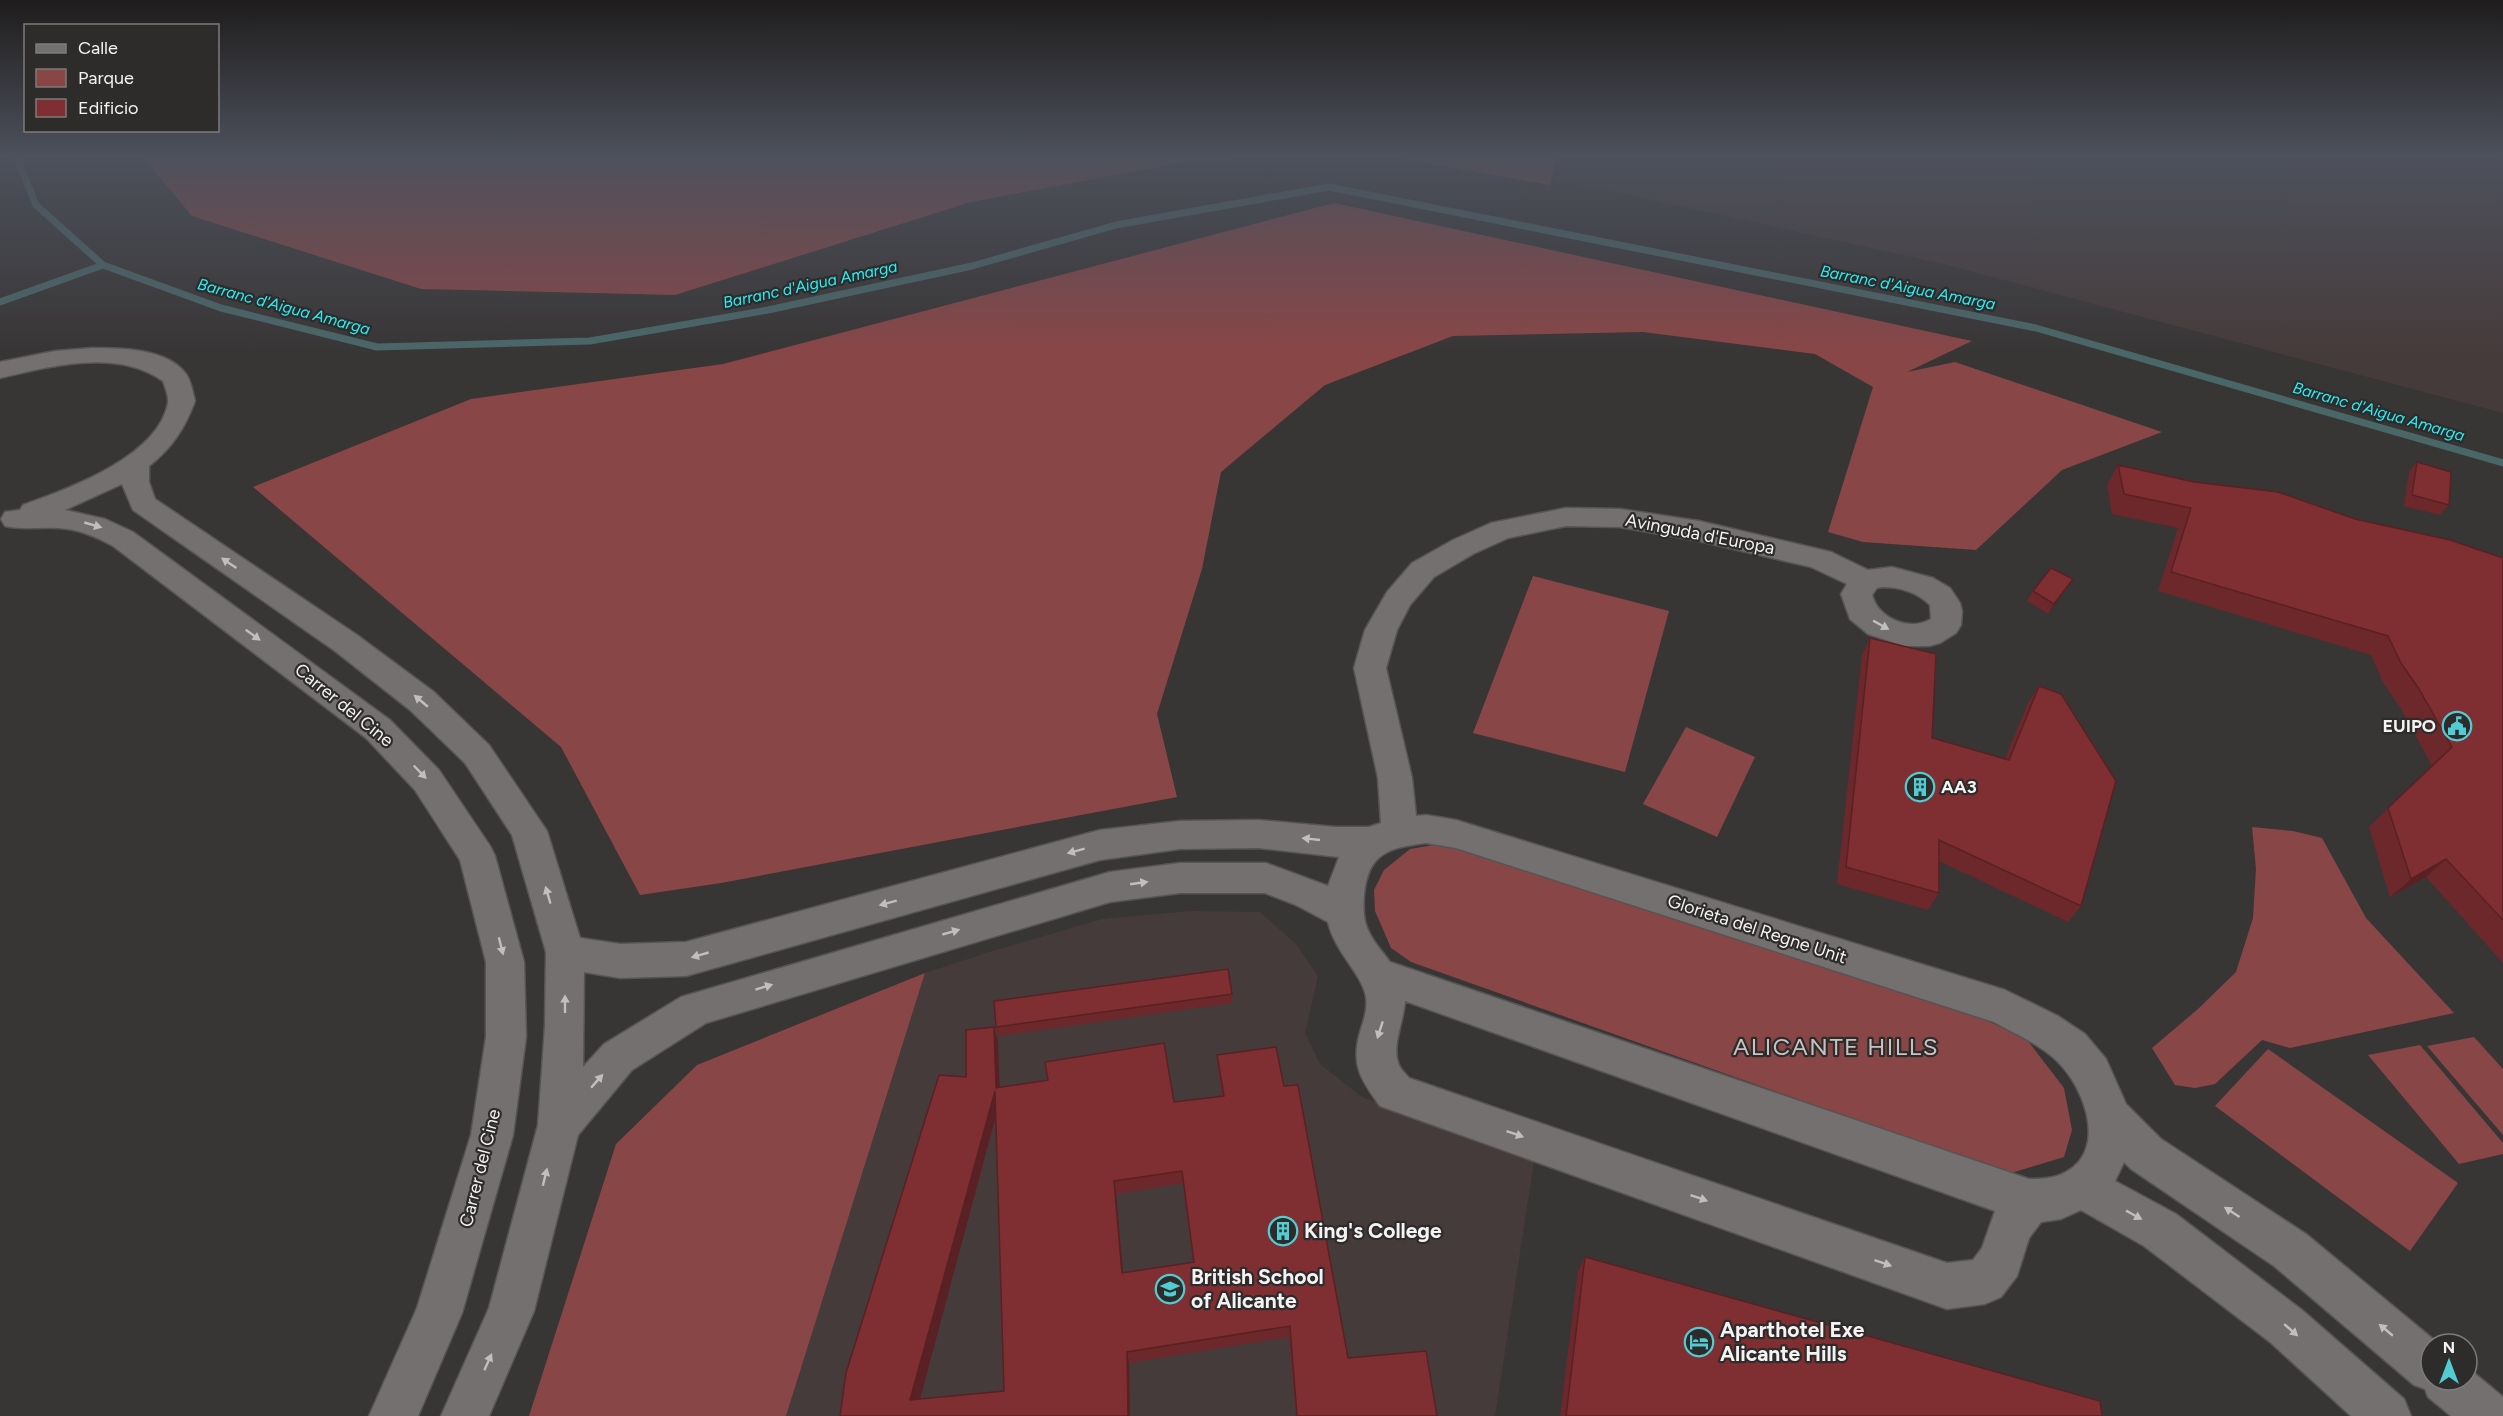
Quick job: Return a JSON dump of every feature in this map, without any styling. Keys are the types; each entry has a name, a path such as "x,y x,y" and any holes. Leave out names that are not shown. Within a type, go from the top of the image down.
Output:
{"street":[{"path":"0,370 57,357 109,354 150,361 175,377 182,401 169,431 135,463 81,495 7,521"},
{"path":"135,463 135,482 143,504 346,643 422,701 477,754 529,831 565,951 565,1026 559,1125 511,1311 465,1416"},
{"name":"Avinguda d'Europa","path":"1385,837 1395,778 1370,668 1381,630 1398,599 1423,570 1463,547 1501,530 1566,517 1620,518 1699,531 1820,559 1866,581"},
{"name":"Carrer del Cine","path":"7,521 63,518 99,525 123,539 378,729 427,780 477,856 505,962 506,1037 492,1135 439,1313 393,1416"},
{"name":"Glorieta del Regne Unit","path":"565,951 620,961 686,959 1100,845 1180,835 1247,834 1335,842 1385,837 1426,829 1456,834 2005,1008 2044,1028 2077,1053 2099,1084 2109,1116 2109,1141 2102,1167 2083,1187 2059,1198 2029,1201 1377,974"},
{"path":"1385,837 1354,863 1345,887 1345,914 1350,935 1377,974 1386,997 1384,1019 1376,1045 1378,1070 1395,1092 1947,1286 1985,1281 2001,1260 2010,1228 2029,1201"},
{"path":"559,1125 618,1057 695,1009 1110,887 1180,878 1266,878 1309,894 1345,914"},
{"path":"2109,1116 2146,1154 2290,1250 2419,1358"},
{"path":"2083,1187 2160,1230 2286,1326 2387,1416"},
{"path":"2459,1392 2488,1416"}],"shaded area":[{"path":"1753,222 2503,222 2503,413 1944,264"},
{"name":"British School of Alicante","path":"1190,911 1260,912 1296,944 1318,976 1305,1033 1320,1064 1362,1097 1534,1161 1495,1416 786,1416 925,973 1102,919"}],"green space":[{"path":"211,222 907,222 675,295 421,289"},
{"path":"1262,222 1422,222 1972,341 1907,372 1955,362 2162,432 2062,470 1976,550 1863,542 1828,532 1873,387 1815,354 1643,332 1453,336 1325,385 1221,472 1202,569 1157,714 1177,797 721,883 640,895 561,747 253,487 471,399 723,364"},
{"path":"1533,576 1669,611 1625,772 1473,733"},
{"path":"1686,727 1755,757 1717,837 1643,804"},
{"path":"2252,827 2293,831 2322,838 2366,918 2454,1013 2290,1048 2262,1040 2215,1084 2195,1088 2175,1085 2152,1048 2198,1009 2236,972 2253,918 2256,869"},
{"path":"1433,845 1461,848 1947,1004 2025,1037 2064,1088 2072,1130 2064,1157 2008,1174 1411,962 1391,948 1375,911 1374,890 1384,870 1410,849"},
{"path":"925,973 786,1416 529,1416 616,1144 697,1065"},
{"path":"2474,1037 2503,1069 2503,1135 2427,1046"},
{"path":"2420,1045 2503,1143 2503,1154 2459,1164 2368,1055"},
{"path":"2268,1049 2458,1183 2410,1251 2215,1106"}],"building":[{"path":"2417,462 2451,472 2449,505 2412,495"},
{"name":"EUIPO","path":"2118,465 2194,482 2278,492 2355,519 2450,540 2503,558 2503,920 2446,859 2411,879 2388,808 2452,747 2419,689 2401,663 2388,636 2171,572 2191,508 2124,494"},
{"path":"2051,568 2073,579 2054,604 2033,591"},
{"path":"1870,638 1936,654 1932,738 2009,760 2039,686 2061,694 2116,781 2081,906 1939,840 1939,893 1846,867"},
{"path":"1228,969 1232,994 996,1027 994,1001"},
{"name":"King's College","path":"994,1027 996,1088 1048,1080 1045,1062 1164,1043 1174,1102 1224,1096 1217,1055 1276,1047 1284,1086 1298,1085 1348,1358 1426,1351 1437,1416 1297,1416 1290,1326 1127,1352 1128,1416 840,1416 846,1373 939,1075 966,1077 966,1030","holes":["995,1091 1004,1391 910,1400","1182,1171 1194,1262 1122,1273 1114,1181"]},
{"name":"Aparthotel Exe Alicante Hills","path":"1585,1257 2100,1401 2102,1416 1566,1416"}],"waterway":[{"path":"55,222 103,265"},
{"name":"Barranc d'Aigua Amarga","path":"103,265 221,308 377,347 590,341 768,310 972,266 1132,222"},
{"name":"Barranc d'Aigua Amarga","path":"1505,222 2036,328 2503,463"},
{"name":"Barranc d'Aigua Amarga","path":"0,302 103,265"}],"place":[{"name":"EUIPO","path":"2457,726"},
{"name":"AA3","path":"1920,787"},
{"name":"King's College","path":"1283,1231"},
{"name":"British School of Alicante","path":"1170,1289"},
{"name":"Aparthotel Exe Alicante Hills","path":"1699,1342"}],"district":[{"name":"ALICANTE HILLS","path":"1836,1047"}]}
